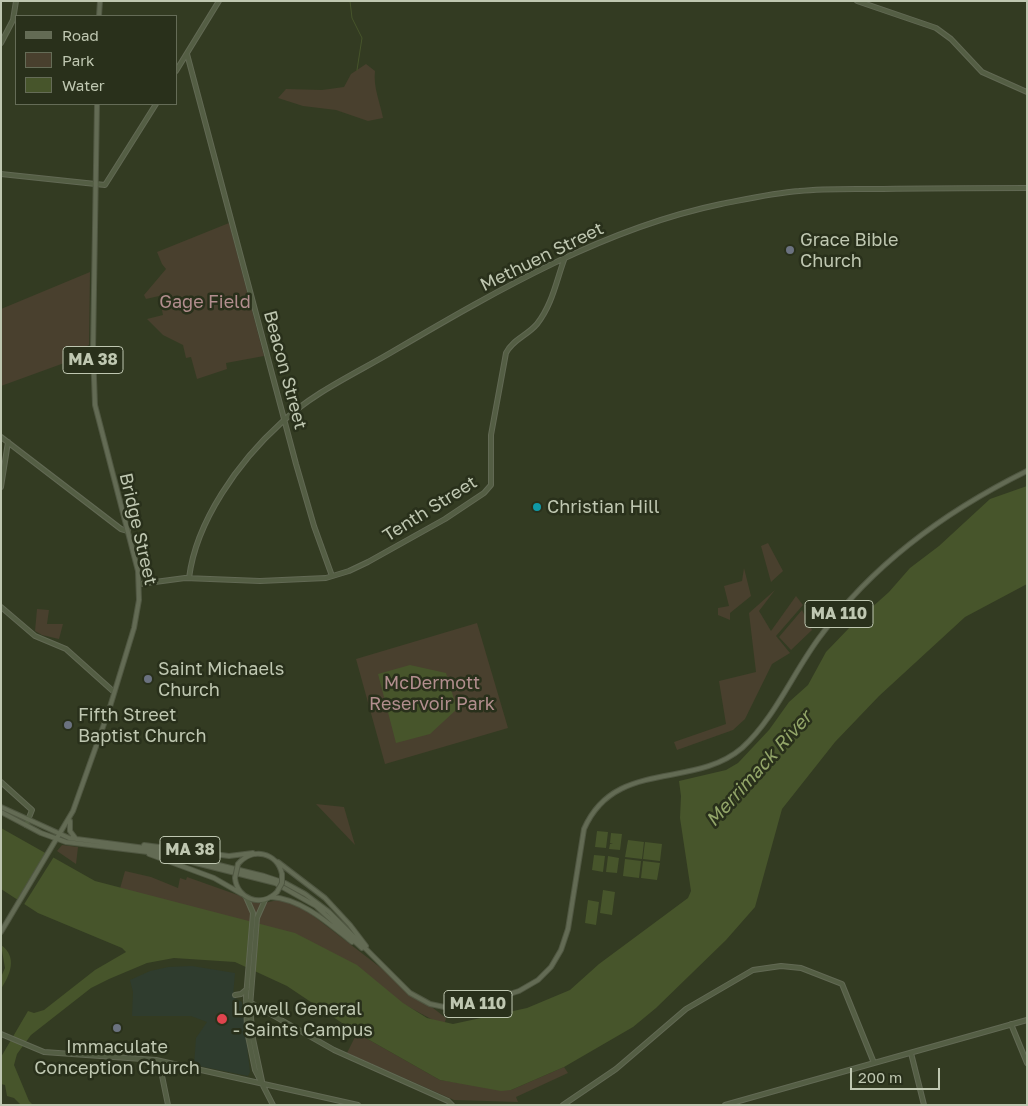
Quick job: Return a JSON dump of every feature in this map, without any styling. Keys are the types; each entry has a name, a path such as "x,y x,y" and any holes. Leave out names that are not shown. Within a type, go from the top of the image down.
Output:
{"main road":[{"path":"99,15 100,1"},
{"name":"Bridge Street","path":"1,932 70,818 134,628 140,584 128,531 100,428 95,400 93,350 97,105"},
{"name":"MA 110","path":"271,897 288,900 310,911 377,962 415,996 442,1008 472,1006 513,994 530,986 550,967 564,943 569,922 578,858 589,819 605,800 626,785 712,765 740,749 762,726 822,632 863,587 922,532 988,490 1027,471"},
{"path":"1,807 59,837"},
{"path":"1,812 26,825 59,837 78,840"},
{"path":"70,818 70,832 78,840"},
{"name":"MA 38","path":"59,837 82,845 140,850 210,876 244,896"},
{"name":"MA 38","path":"78,840 164,846 232,856 253,854"},
{"path":"127,844 165,851 264,876 292,886 329,912 377,962"},
{"path":"140,850 264,880 285,887 321,909 377,962"},
{"path":"253,854 246,856 238,864 235,878 236,885 244,896 254,900 265,900 277,892 282,883 282,874 278,862"},
{"name":"MA 110","path":"253,854 267,854 330,903 356,931 377,962"}],"street":[{"path":"1,43 13,20 16,1"},
{"path":"178,68 219,1"},
{"path":"857,1 936,28 951,39 982,72 1027,92"},
{"name":"Beacon Street","path":"187,54 284,420 314,526 332,576"},
{"path":"1,174 105,185 155,105"},
{"name":"Methuen Street","path":"190,578 193,561 204,530 222,492 246,460 284,420 322,391 512,284 612,238 699,209 798,190 1027,188"},
{"name":"Tenth Street","path":"140,584 190,578 260,581 332,576 349,571 377,557 445,519 489,489 492,482 490,435 506,353 512,344 534,327 545,313 564,260"},
{"path":"1,437 121,530 128,531"},
{"path":"1,488 8,442"},
{"path":"1,607 35,636 66,649 114,692"},
{"path":"1,782 32,808 33,811 26,825"},
{"path":"244,896 252,907 255,917 247,1031 254,1066 273,1105"},
{"path":"255,917 265,900"},
{"path":"563,1105 616,1069 686,1009 753,970 781,966 801,968 842,984 874,1063"},
{"path":"250,980 247,990 248,1002 262,1084"},
{"path":"235,995 247,990"},
{"path":"248,1002 334,1050 448,1101 452,1105"},
{"path":"250,1015 252,1010 260,1008"},
{"path":"725,1105 1027,1020"},
{"path":"1011,1024 1027,1063"},
{"path":"1,1034 44,1052 159,1061 358,1105"},
{"path":"911,1052 924,1105"},
{"path":"159,1061 168,1105"},
{"path":"240,1078 251,1075 254,1066"}],"shaded area":[{"name":"Lowell General - Saints Campus","path":"192,966 235,973 233,997 242,1002 250,1072 248,1076 194,1065 196,1038 207,1022 191,1016 132,1016 133,992 130,980 150,971 168,967"}],"green space":[{"path":"366,64 375,71 376,89 383,118 368,121 336,110 303,106 278,98 286,89 322,90 344,87 351,74"},
{"name":"Gage Field","path":"229,223 264,356 226,363 227,369 197,379 191,357 186,358 183,345 163,335 147,319 163,315 159,296 146,299 144,295 166,269 157,252"},
{"path":"90,272 89,345 75,351 78,358 1,386 1,309"},
{"path":"768,543 783,571 771,582 761,546"},
{"path":"744,568 751,596 730,613 730,620 718,615 718,608 729,606 724,586 742,581"},
{"path":"775,590 759,611 771,631 796,596 803,605 776,636 790,653 772,664 745,719 733,730 677,750 674,742 726,724 719,681 756,672 749,613"},
{"path":"37,609 49,610 47,624 63,624 59,639 42,635 35,631"},
{"path":"802,610 812,630 791,650 779,637"},
{"name":"McDermott Reservoir Park","path":"477,623 508,728 385,764 356,659"},
{"path":"316,804 344,807 355,845"},
{"path":"62,845 78,847 76,864 57,851"},
{"path":"125,871 151,877 178,888 180,878 186,880 187,877 263,904 281,900 298,904 446,1018 444,1026 407,1006 119,892"},
{"path":"357,1033 440,1080 511,1090 564,1067 568,1073 516,1097 518,1102 454,1100 347,1053"}],"water":[{"name":"Merrimack River","path":"1027,486 1027,584 965,617 879,696 835,742 782,809 755,907 726,940 656,1008 633,1027 564,1067 511,1090 501,1091 440,1080 357,1033 287,986 235,962 174,958 147,963 91,988 31,1035 17,1054 14,1065 29,1101 33,1105 21,1105 14,1098 7,1096 5,1085 1,1084 1,1057 28,1011 34,1013 44,1010 95,970 126,952 122,948 38,913 1,889 1,828 95,881 295,933 357,965 403,1003 427,1018 453,1024 527,1008 570,990 599,964 688,898 691,891 680,818 681,796 679,781 726,770 738,763 769,730 789,702 808,685 826,652 851,626 889,592 910,568 939,546 990,499"},
{"path":"410,665 446,673 457,709 430,734 396,743 378,674"},
{"path":"597,831 608,832 606,848 595,847"},
{"path":"611,833 622,834 620,850 609,849 610,844 613,844 610,843"},
{"path":"628,840 644,842 642,859 625,857"},
{"path":"645,842 662,844 660,861 643,859"},
{"path":"594,855 605,856 603,872 592,870"},
{"path":"608,856 619,858 617,873 606,872"},
{"path":"625,859 641,861 639,878 623,876"},
{"path":"643,861 660,863 657,880 641,878"},
{"path":"603,890 615,892 612,915 600,913"},
{"path":"588,900 599,902 596,925 585,923"},
{"path":"1,945 9,955 11,966 1,989 1,977 5,968"}],"pier":[{"path":"47,851 55,855 23,906 16,902"}],"waterway":[{"path":"350,1 352,18 362,38 357,70"}],"tram line":[{"path":"1,961 1,969"}],"place":[{"name":"Grace Bible Church","path":"790,250"},
{"name":"Christian Hill","path":"537,507"},
{"name":"Saint Michaels Church","path":"148,679"},
{"name":"Fifth Street Baptist Church","path":"68,725"},
{"name":"Lowell General - Saints Campus","path":"222,1019"},
{"name":"Immaculate Conception Church","path":"117,1028"}]}
